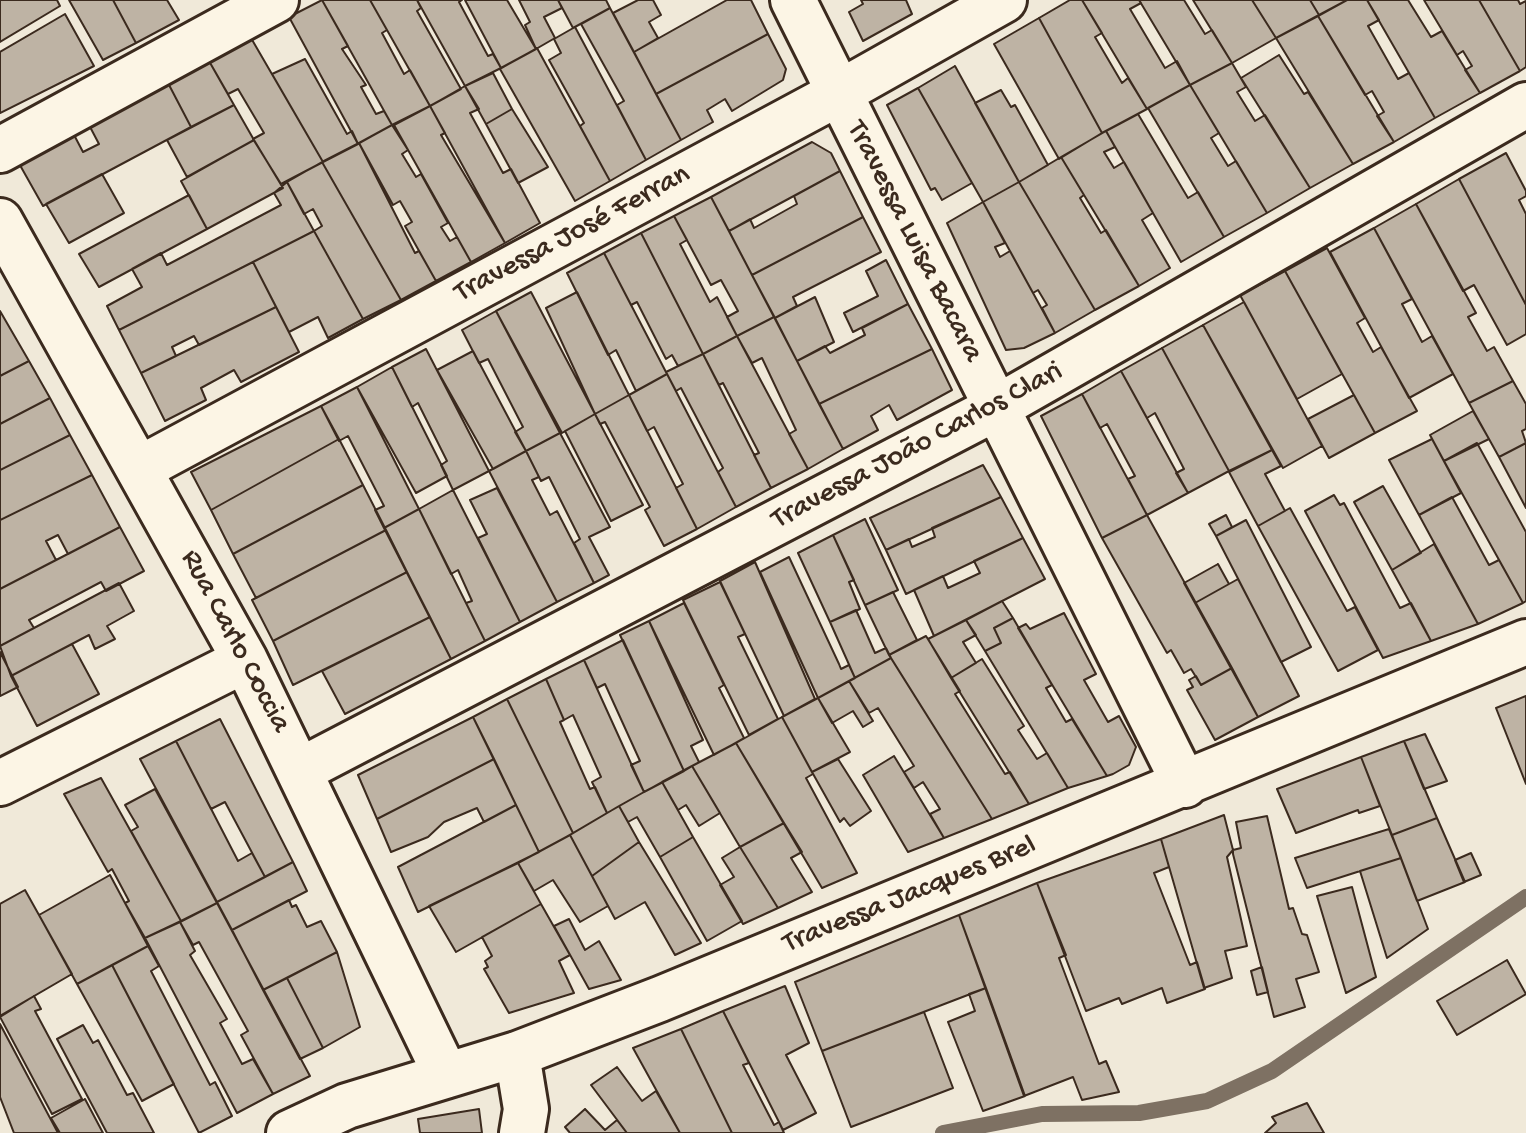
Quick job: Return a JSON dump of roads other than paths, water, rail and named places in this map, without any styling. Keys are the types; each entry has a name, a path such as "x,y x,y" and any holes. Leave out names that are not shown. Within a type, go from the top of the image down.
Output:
{"street":[{"path":"0,150 276,0"},
{"name":"Travessa Luisa Bacara","path":"793,0 1185,785"},
{"name":"Travessa José Ferran","path":"141,468 839,93 1004,0"},
{"name":"Travessa João Carlos Clari","path":"301,770 996,408 1526,105"},
{"name":"Rua Carlo Coccia","path":"0,221 141,468 245,660 301,770 446,1075"},
{"name":"Travessa Jacques Brel","path":"289,1133 347,1106 517,1054 1185,785 1526,642"},
{"path":"0,783 245,660"},
{"path":"517,1054 526,1109 522,1133"}],"waterway":[{"path":"943,1133 1042,1114 1139,1113 1207,1101 1272,1071 1526,897"}]}
